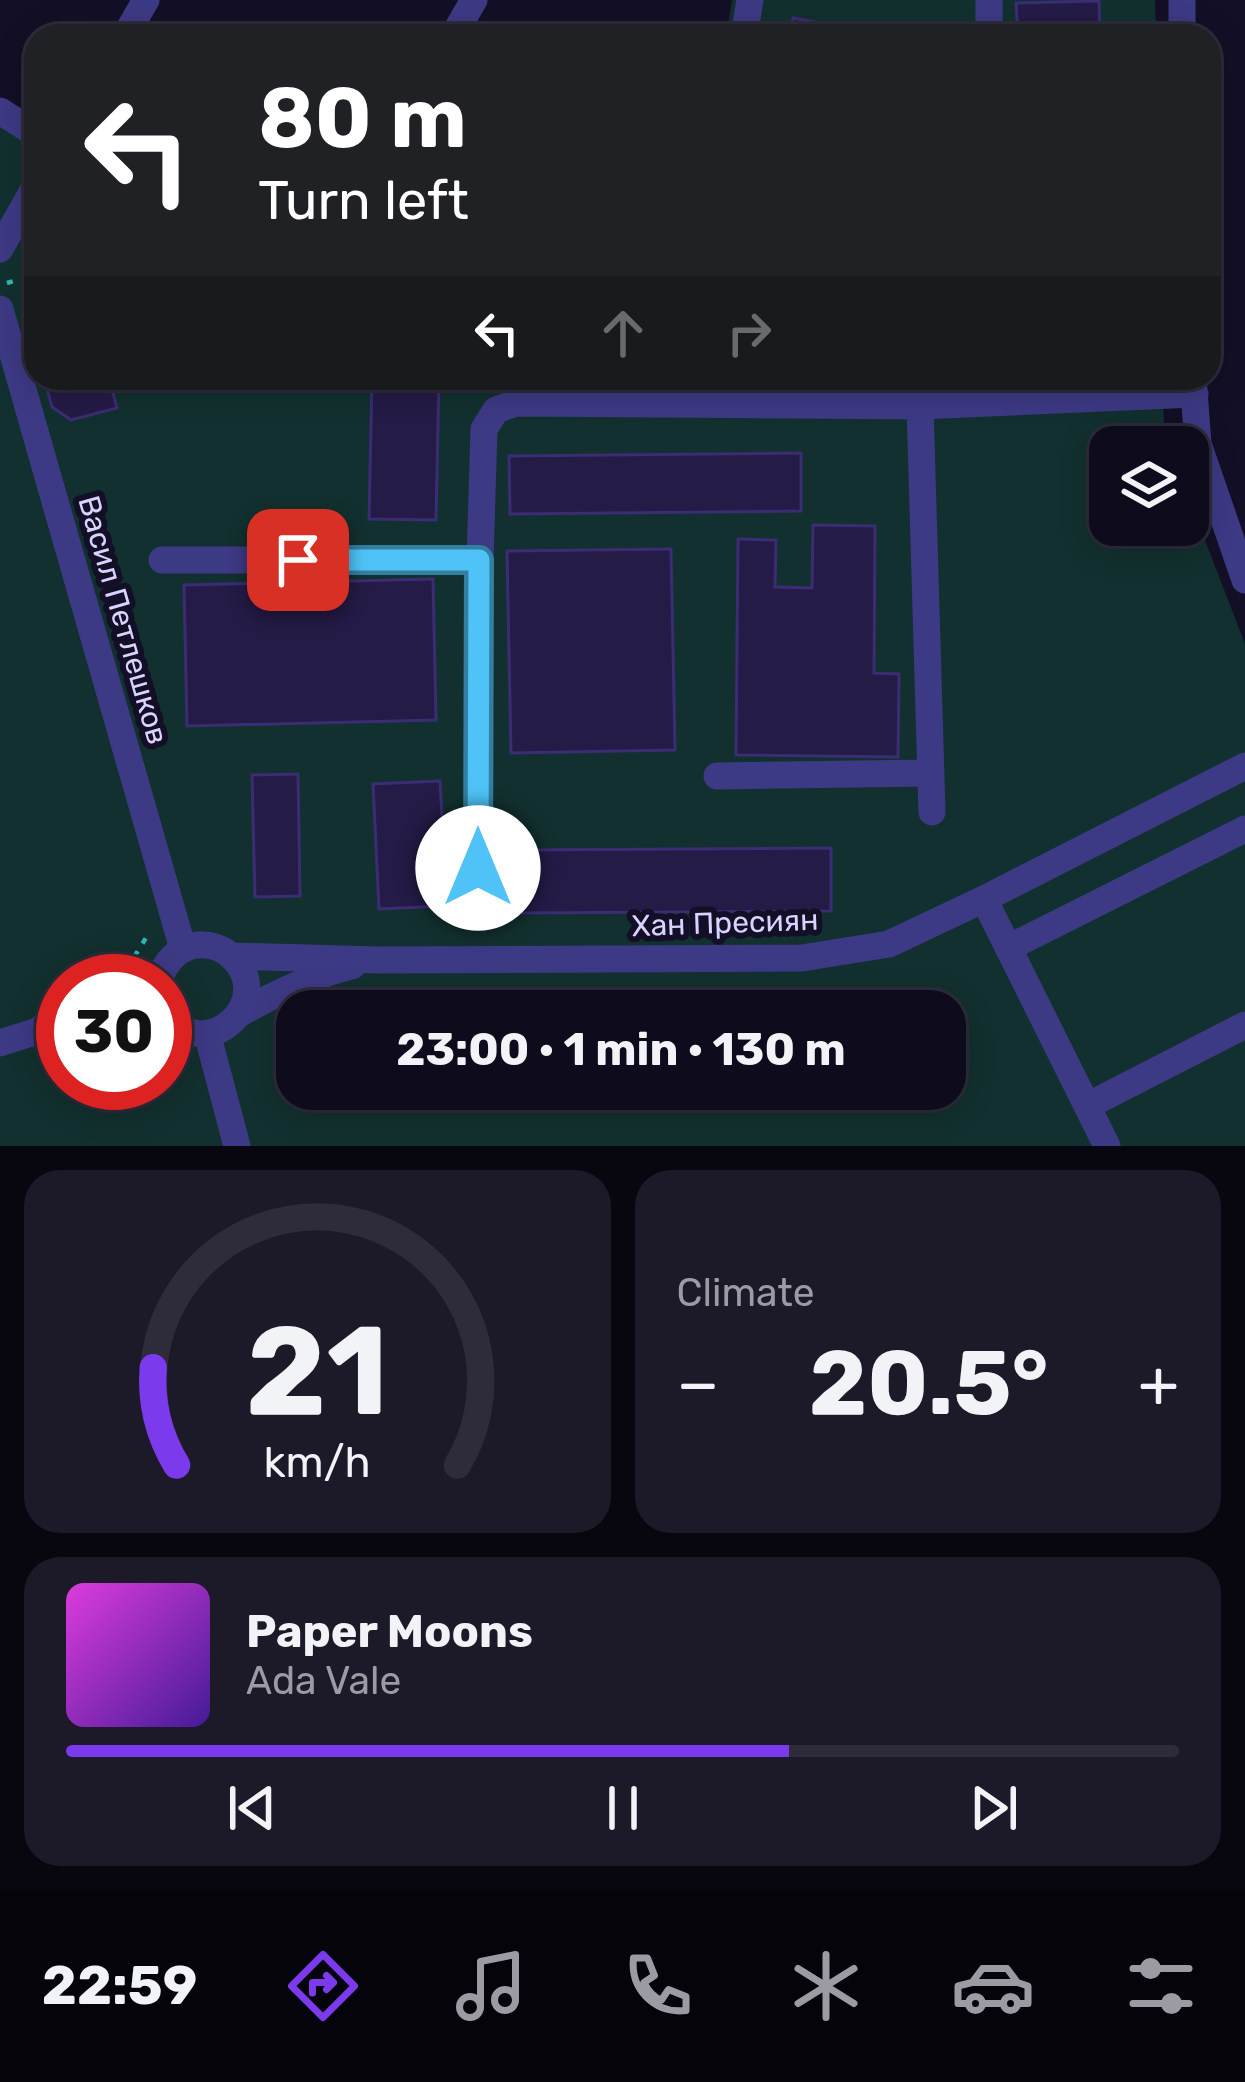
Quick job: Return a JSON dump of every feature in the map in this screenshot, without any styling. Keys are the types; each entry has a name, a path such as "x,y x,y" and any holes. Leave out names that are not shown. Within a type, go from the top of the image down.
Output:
{"street":[{"path":"0,249 24,206"},
{"name":"Васил Петлешков","path":"0,309 183,949"},
{"path":"478,868 484,429 496,410 516,403 920,406 983,390"},
{"path":"1194,390 1198,444 1245,580"},
{"path":"920,406 932,812"},
{"path":"162,560 479,560"},
{"name":"Хан Пресиян","path":"183,949 208,945 231,956 379,960 802,958 889,944 1245,766"},
{"path":"717,776 931,772"},
{"path":"1008,948 1245,830"},
{"path":"984,899 1107,1146"},
{"path":"177,954 183,949"},
{"path":"231,956 247,989 239,1014"},
{"name":"Хан Пресиян","path":"208,1034 301,983 379,960"},
{"path":"1087,1106 1245,1025"},
{"path":"192,1031 208,1034 237,1146"},
{"path":"0,1043 36,1036"}],"green space":[{"path":"732,0 1155,0 1156,24 728,24"},
{"path":"0,99 24,112 24,390 1163,390 1164,426 1089,426 1089,546 1207,546 1245,644 1245,1146 0,1146"}],"building":[{"path":"1099,1 1100,24 1017,24 1016,3"},
{"path":"793,18 825,24 792,24"},
{"path":"47,390 112,390 117,408 71,420 52,407"},
{"path":"372,390 439,390 436,520 369,519"},
{"path":"801,453 801,511 510,514 509,456"},
{"path":"813,525 875,526 874,673 899,674 898,757 736,755 738,539 776,540 775,587 812,588"},
{"path":"671,549 675,750 511,753 507,551"},
{"path":"433,579 436,720 187,726 184,585"},
{"path":"298,774 300,896 255,897 252,775"},
{"path":"440,781 447,906 379,909 373,784"},
{"path":"831,848 831,911 518,913 517,850"}],"route":[{"path":"298,560 479,560 478,868"}]}
